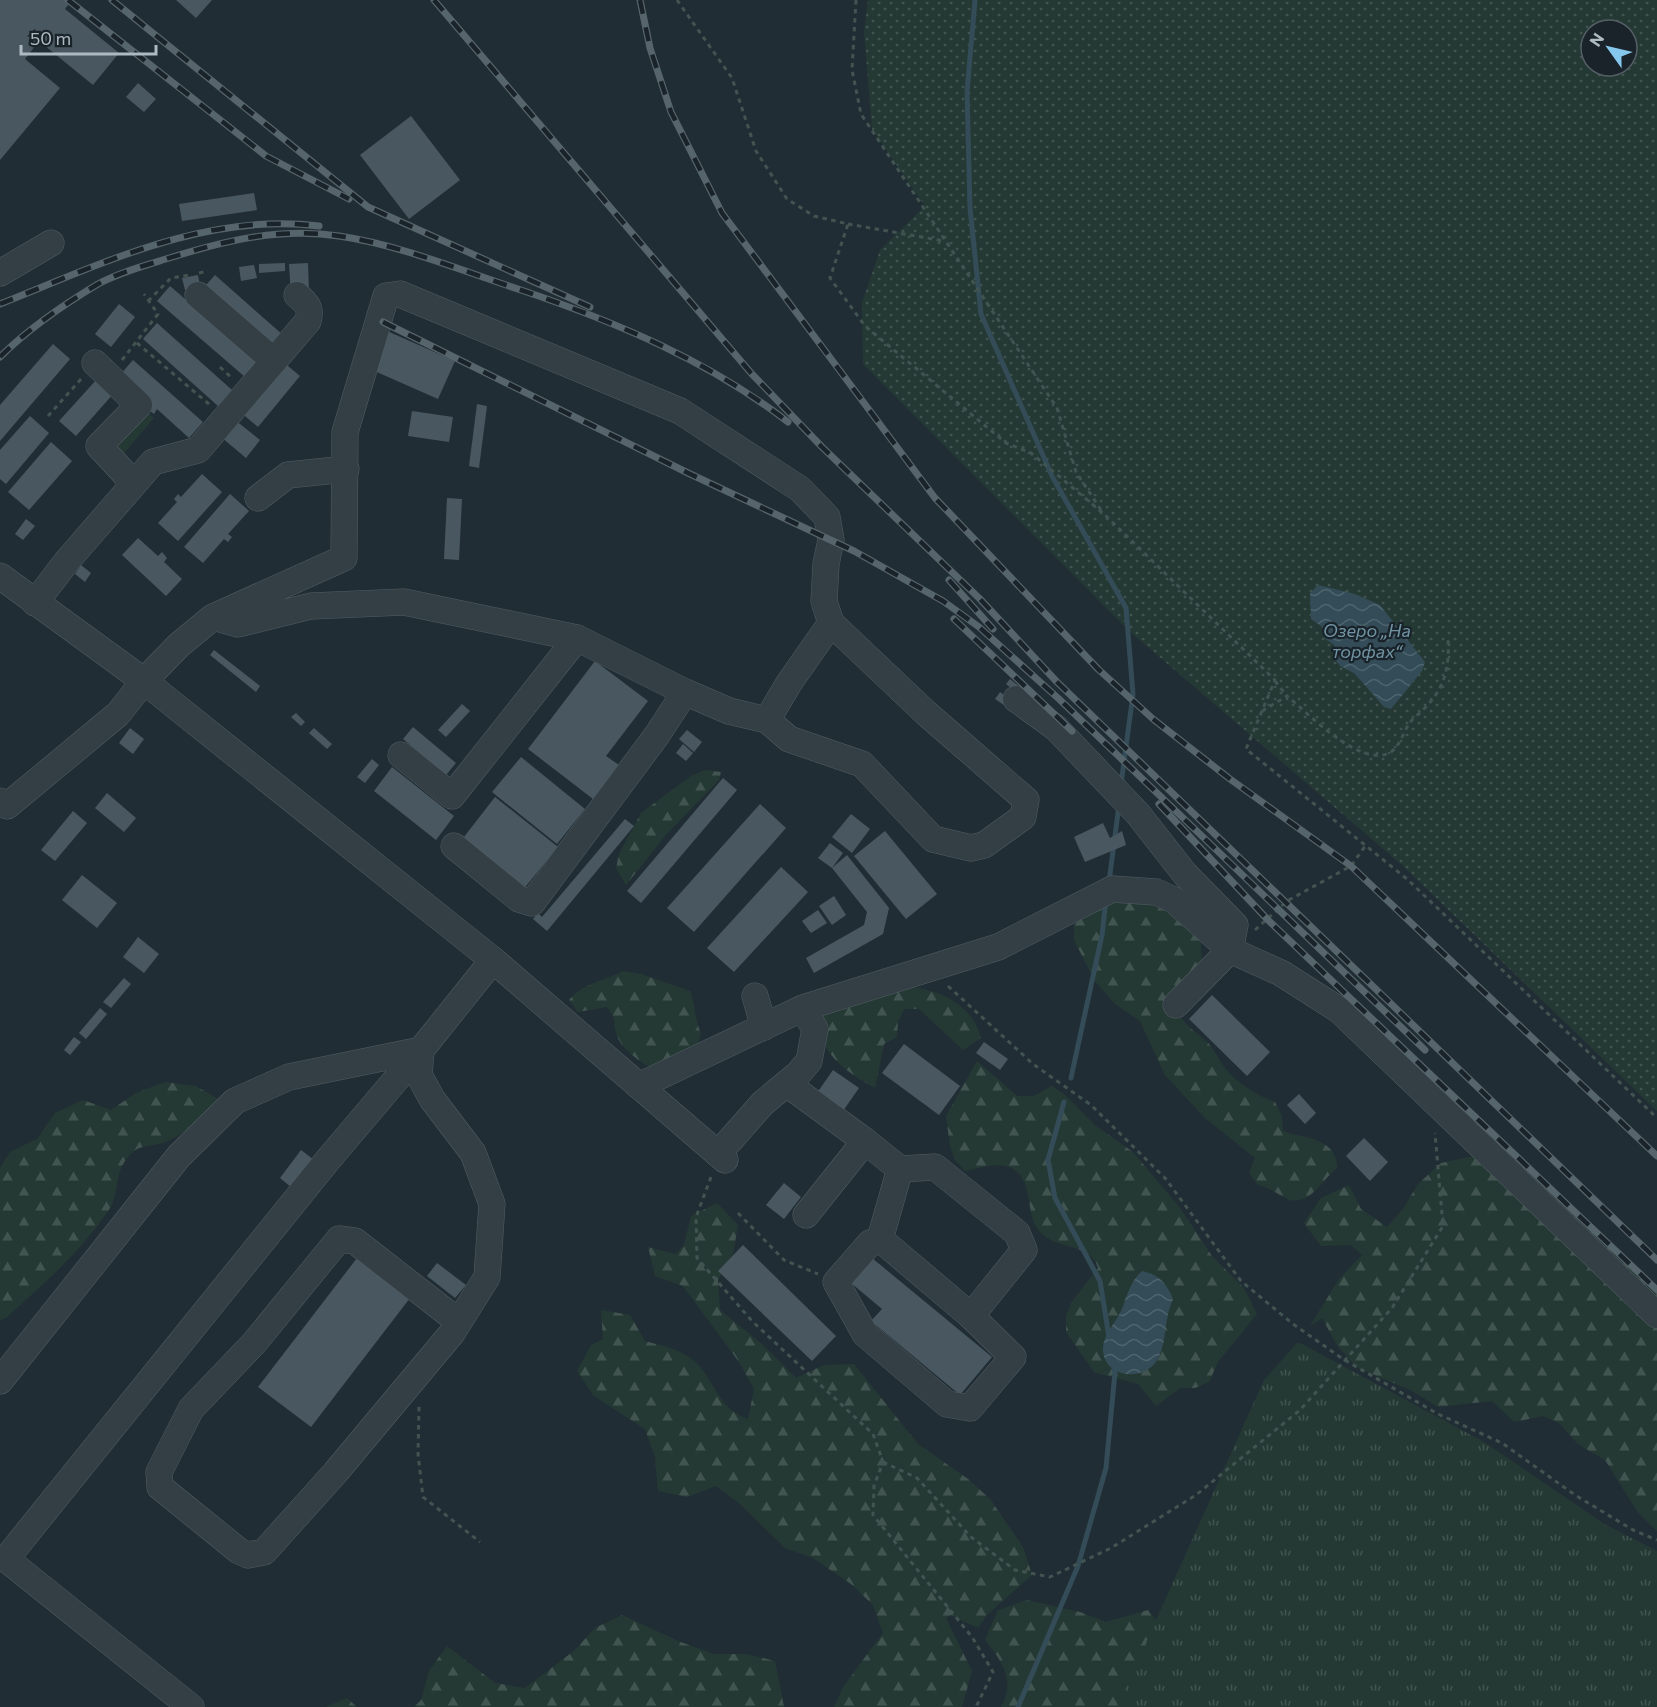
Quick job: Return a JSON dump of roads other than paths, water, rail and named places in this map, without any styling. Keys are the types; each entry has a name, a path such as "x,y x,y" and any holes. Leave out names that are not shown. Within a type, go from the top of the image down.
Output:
{"lane":[{"path":"0,273 51,243"},
{"path":"0,801 7,806 118,714 144,681 179,645 213,617 344,558 345,432 386,296 400,294 680,411 800,489 827,517 831,540 826,564 824,601 831,623 926,713 1026,800 1023,817 984,845 971,848 933,839 861,764 789,739 767,720 729,711 685,692 577,638 404,602 311,606 238,624 213,617"},
{"path":"198,295 274,361"},
{"path":"35,603 67,561 153,462 198,450 274,361 308,321 310,314 308,304 297,295"},
{"path":"102,369 139,405 99,446 126,475 130,486"},
{"path":"258,498 288,475 346,469"},
{"path":"0,576 144,681 493,960 722,1157 762,1103 787,1084 809,1061 815,1029 803,1008"},
{"path":"767,720 789,682 831,623"},
{"path":"401,755 452,796 577,638"},
{"path":"454,846 519,899 532,903 657,735 685,692"},
{"path":"1016,699 1056,728 1138,814 1185,874 1235,925 1230,950 1176,1005"},
{"path":"639,1086 803,1008 998,948 1112,889 1156,892 1174,900 1230,950 1281,973 1339,1010 1657,1315"},
{"path":"191,1707 3,1562 327,1161 493,960"},
{"path":"755,996 764,1027"},
{"path":"421,1050 419,1075 432,1099 472,1153 492,1204 487,1276 459,1322 419,1372 335,1473 268,1548 259,1554 248,1555 239,1551 160,1487 159,1472 191,1409 255,1342 339,1239 347,1238 355,1241 459,1322"},
{"path":"0,1381 179,1156 235,1101 289,1077 421,1050"},
{"path":"787,1084 900,1169 935,1167 1017,1233 1024,1250 971,1316"},
{"path":"806,1215 865,1141"},
{"path":"880,1239 900,1169"},
{"path":"880,1239 971,1316 1013,1357 970,1408 947,1404 865,1334 836,1282 870,1243 880,1239"}],"water":[{"name":"Озеро „На торфах“","path":"1318,585 1355,594 1380,605 1425,662 1422,671 1391,709 1384,707 1354,673 1340,666 1334,658 1334,645 1324,638 1324,628 1311,619 1310,593"},
{"path":"1142,1271 1161,1280 1173,1299 1159,1357 1153,1366 1145,1371 1126,1374 1110,1366 1103,1348 1131,1285"}],"waterway":[{"path":"975,0 967,92 970,208 981,314 1052,476 1126,608 1133,694 1121,784"},
{"path":"1109,882 1119,805"},
{"path":"1071,1078 1102,935 1106,900"},
{"path":"1064,1102 1048,1160 1055,1198 1100,1281 1109,1337"},
{"path":"1018,1707 1078,1566 1106,1468 1115,1372 1113,1361"}],"railway":[{"path":"68,0 266,156 349,199"},
{"path":"112,0 368,207 590,307"},
{"path":"434,0 751,373 822,447 980,599 1057,682 1657,1260"},
{"path":"640,0 650,48 671,112 722,213 935,498 1098,669 1153,719 1230,779 1351,866 1657,1156"},
{"path":"0,304 116,258 195,234 236,227 277,224 319,226"},
{"path":"0,357 34,327 59,309 98,284 122,273 230,241 295,233 317,234 362,240 408,252 592,316 694,362 758,400 788,422"},
{"path":"383,322 688,473 854,551 943,601 979,627 1059,699 1425,1050"},
{"path":"949,580 993,629"},
{"path":"954,619 1072,731"},
{"path":"1159,804 1268,920 1657,1290"}]}
